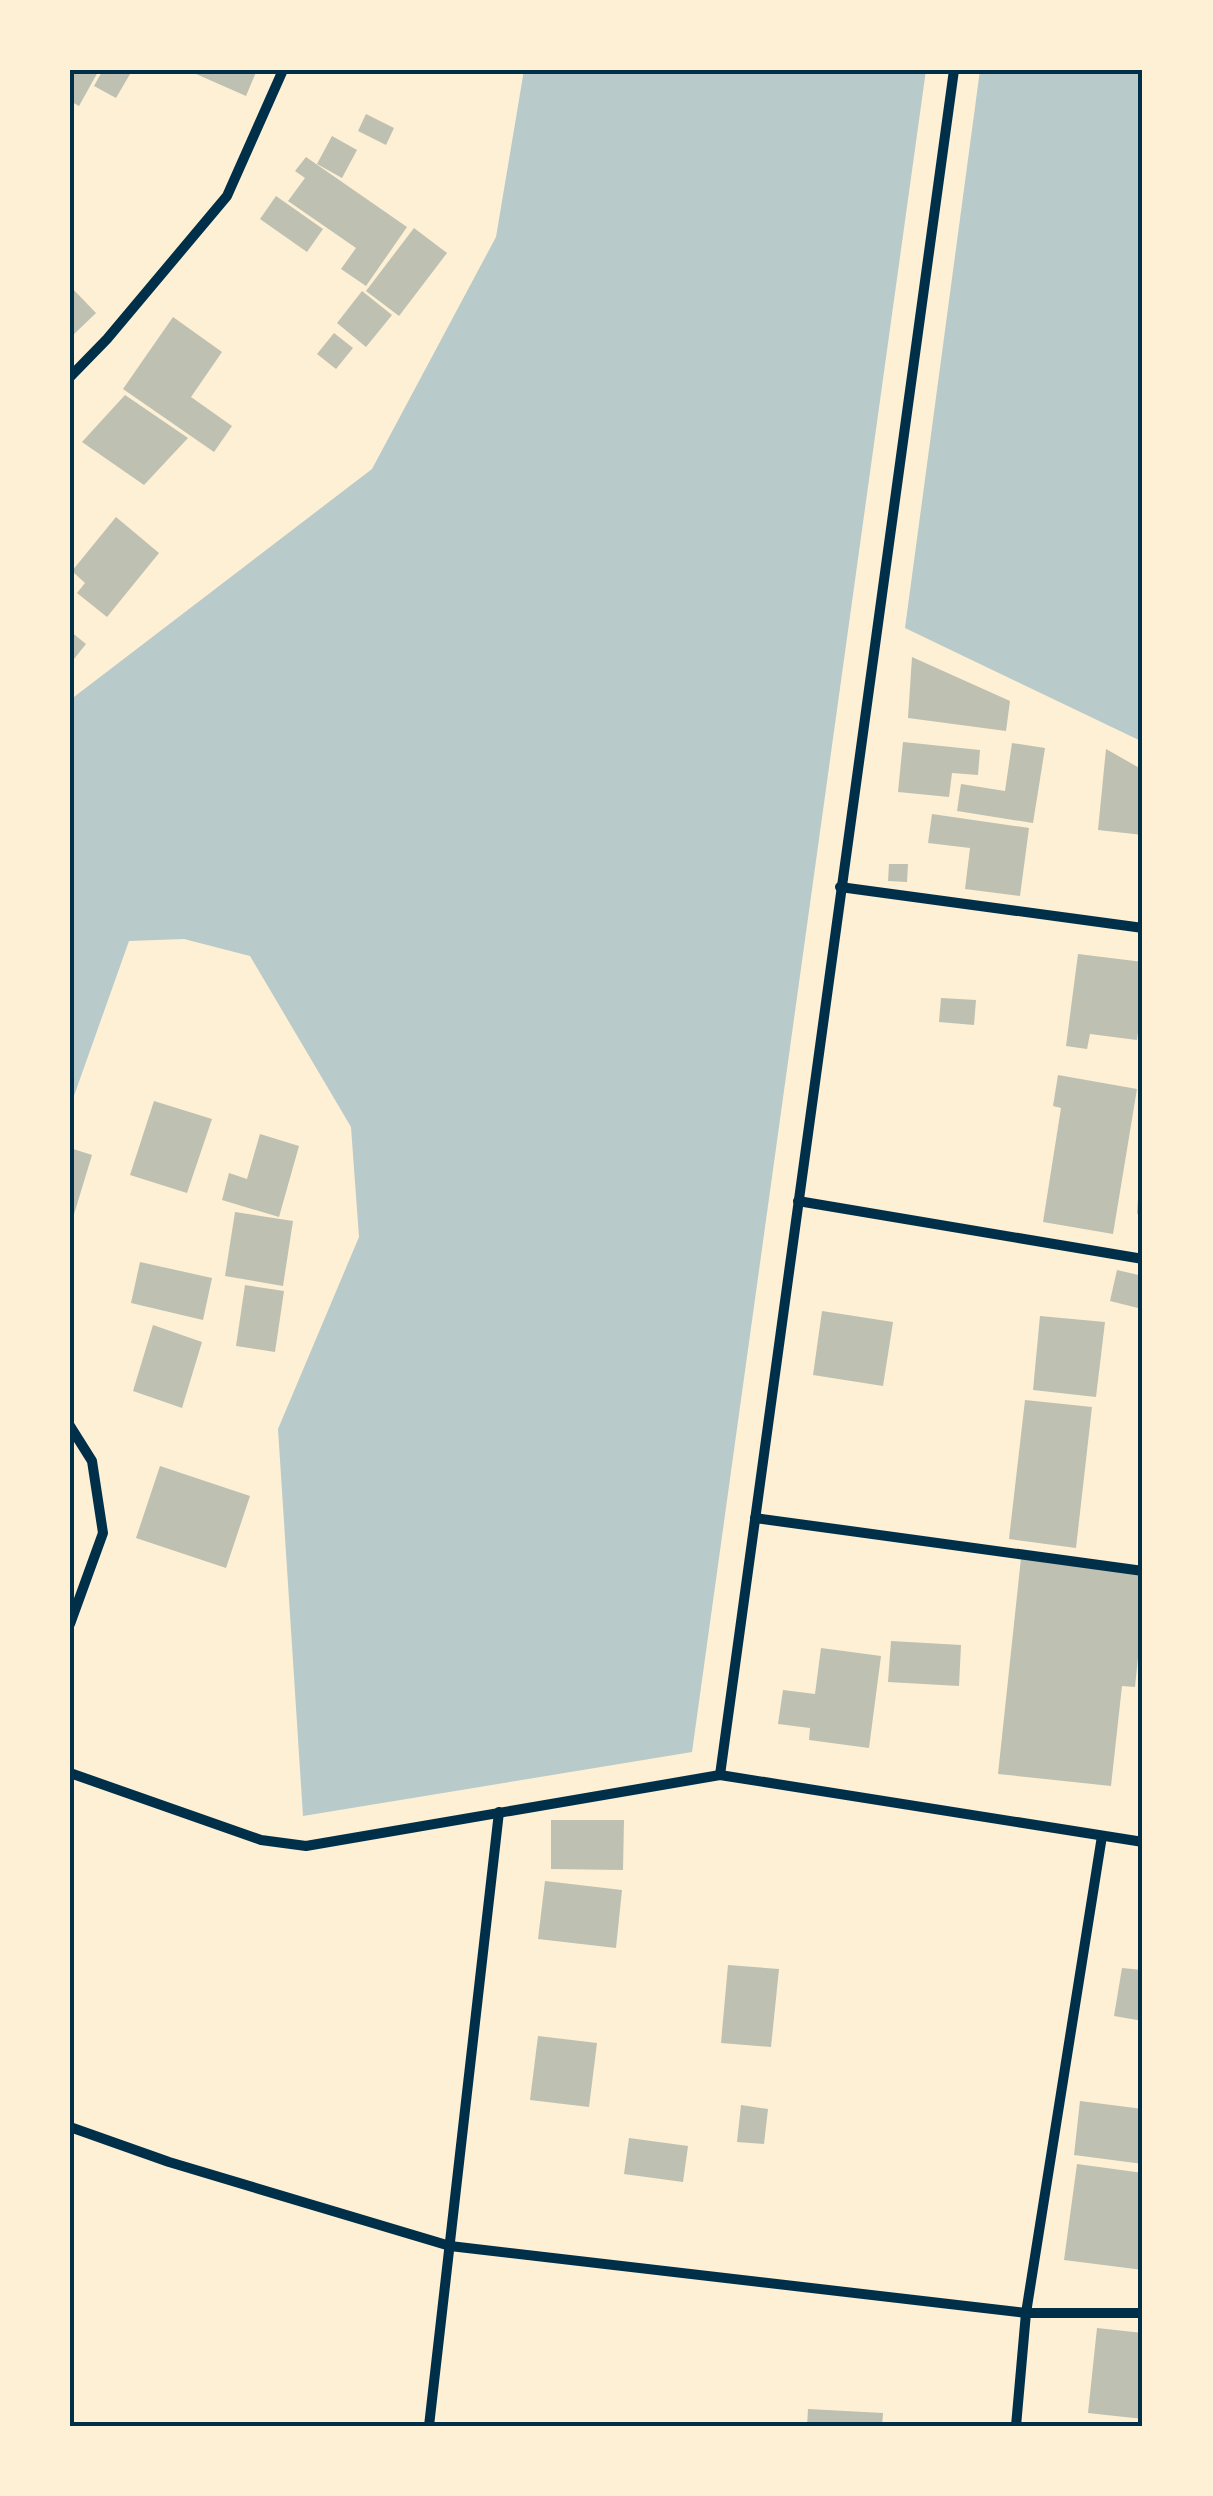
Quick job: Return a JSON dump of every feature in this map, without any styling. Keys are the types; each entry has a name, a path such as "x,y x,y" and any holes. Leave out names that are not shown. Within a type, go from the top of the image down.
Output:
{"street":[{"path":"70,376 107,339 227,196 284,70"},
{"path":"720,1775 954,70"},
{"path":"840,887 1143,928"},
{"path":"798,1201 1143,1260"},
{"path":"70,1426 92,1461 103,1533 70,1624"},
{"path":"755,1518 1143,1571"},
{"path":"70,1773 261,1840 306,1846 720,1775 1143,1842"},
{"path":"429,2426 499,1812"},
{"path":"1016,2426 1026,2313 1102,1836"},
{"path":"70,2127 169,2162 450,2246 1026,2313 1143,2313"}],"shaded area":[{"path":"524,70 926,70 692,1752 303,1816 278,1429 359,1237 351,1127 250,956 184,939 129,941 70,1107 70,700 372,469 496,237"},
{"path":"980,70 1143,70 1143,742 905,628"}],"building":[{"path":"70,70 99,70 79,106 70,101"},
{"path":"103,70 130,74 116,98 94,86"},
{"path":"187,70 257,70 246,96"},
{"path":"366,114 394,128 386,145 358,131"},
{"path":"332,136 357,150 342,178 317,164"},
{"path":"306,157 407,227 366,286 341,269 356,248 288,201 305,178 295,171"},
{"path":"276,196 323,229 307,252 260,219"},
{"path":"414,228 447,253 399,316 366,291"},
{"path":"70,286 96,313 70,338"},
{"path":"362,291 392,315 366,347 337,323"},
{"path":"173,317 222,352 191,397 232,426 214,452 123,389"},
{"path":"334,333 353,348 336,369 317,354"},
{"path":"125,395 188,438 144,485 82,442"},
{"path":"116,517 159,553 107,617 77,593 85,583 72,571"},
{"path":"70,631 86,644 70,664"},
{"path":"912,657 1010,701 1006,731 908,718"},
{"path":"903,742 980,750 978,775 952,773 949,797 898,792"},
{"path":"1012,743 1045,748 1033,823 957,811 961,784 1005,791"},
{"path":"1106,749 1143,770 1143,835 1098,830"},
{"path":"932,814 1029,828 1020,896 965,889 970,848 928,843"},
{"path":"889,864 908,864 907,882 888,881"},
{"path":"1078,954 1143,962 1137,1040 1090,1034 1087,1049 1066,1046"},
{"path":"941,998 976,1000 974,1025 939,1022"},
{"path":"1058,1075 1137,1089 1113,1234 1043,1222 1061,1108 1053,1106"},
{"path":"154,1101 212,1119 187,1193 130,1175"},
{"path":"260,1134 299,1146 279,1217 222,1200 229,1173 247,1179"},
{"path":"70,1148 92,1155 71,1224 70,1224"},
{"path":"1140,1166 1143,1214 1137,1214"},
{"path":"235,1212 293,1221 283,1286 225,1276"},
{"path":"140,1262 212,1278 203,1320 131,1303"},
{"path":"1117,1270 1143,1276 1138,1308 1110,1301"},
{"path":"245,1285 284,1291 275,1352 236,1346"},
{"path":"822,1311 893,1322 883,1386 813,1375"},
{"path":"1040,1316 1105,1322 1096,1397 1033,1390"},
{"path":"153,1325 202,1342 182,1408 133,1391"},
{"path":"1025,1400 1092,1407 1076,1548 1009,1539"},
{"path":"160,1466 250,1496 226,1568 136,1538"},
{"path":"1021,1558 1143,1572 1135,1687 1122,1686 1111,1786 998,1774"},
{"path":"891,1641 961,1645 959,1686 888,1682"},
{"path":"821,1648 881,1656 869,1748 809,1740 810,1728 778,1724 783,1690 815,1694"},
{"path":"551,1820 624,1820 623,1870 551,1869"},
{"path":"545,1881 622,1890 616,1948 538,1939"},
{"path":"728,1965 779,1969 771,2047 721,2043"},
{"path":"1122,1968 1143,1970 1143,2021 1114,2016"},
{"path":"538,2036 597,2043 589,2107 530,2100"},
{"path":"1080,2101 1143,2109 1143,2164 1074,2155"},
{"path":"741,2105 768,2109 764,2144 737,2142"},
{"path":"629,2138 688,2146 683,2182 624,2174"},
{"path":"1077,2164 1143,2173 1143,2270 1064,2260"},
{"path":"1097,2328 1143,2333 1143,2419 1088,2413"},
{"path":"808,2409 883,2413 882,2426 807,2426"}]}
